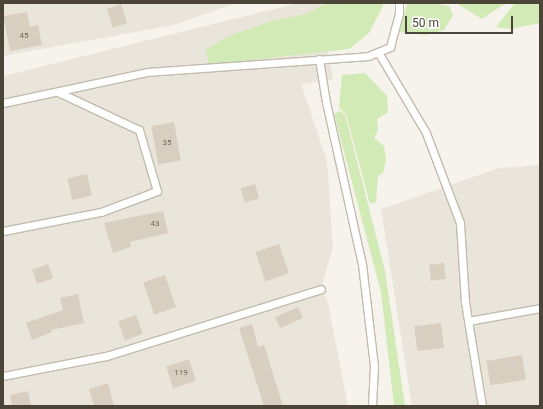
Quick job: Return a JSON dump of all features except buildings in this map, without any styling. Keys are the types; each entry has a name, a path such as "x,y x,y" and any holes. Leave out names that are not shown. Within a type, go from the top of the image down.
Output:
{"lane":[{"path":"3,103 147,72 368,56 390,47 399,13 400,3"},
{"path":"378,52 426,133 460,223 468,321 482,406"},
{"path":"319,59 326,102 362,264 374,366 372,406"},
{"path":"3,231 101,212 157,191 139,130 58,92"},
{"path":"3,376 106,356 321,289"},
{"path":"468,321 540,308"}],"shaded area":[{"path":"3,3 236,3 174,25 3,56"},
{"path":"298,3 321,3 333,80 301,84 327,161 333,247 321,289 328,303 348,406 3,406 3,76"},
{"path":"540,165 540,406 412,406 381,209 499,168"}],"green space":[{"path":"326,3 383,3 383,6 369,33 349,49 209,65 206,49 232,35 275,20 307,14"},
{"path":"407,3 433,3 449,6 453,15 444,30 425,35 400,32"},
{"path":"456,3 506,3 482,19"},
{"path":"515,3 540,3 540,23 510,29 496,27"},
{"path":"365,73 387,96 388,112 377,119 378,131 374,138 384,146 386,159 383,173 378,176 376,202 370,204 346,114 339,108 342,75"},
{"path":"339,111 345,114 385,271 405,406 394,406 381,292 334,114"}]}
